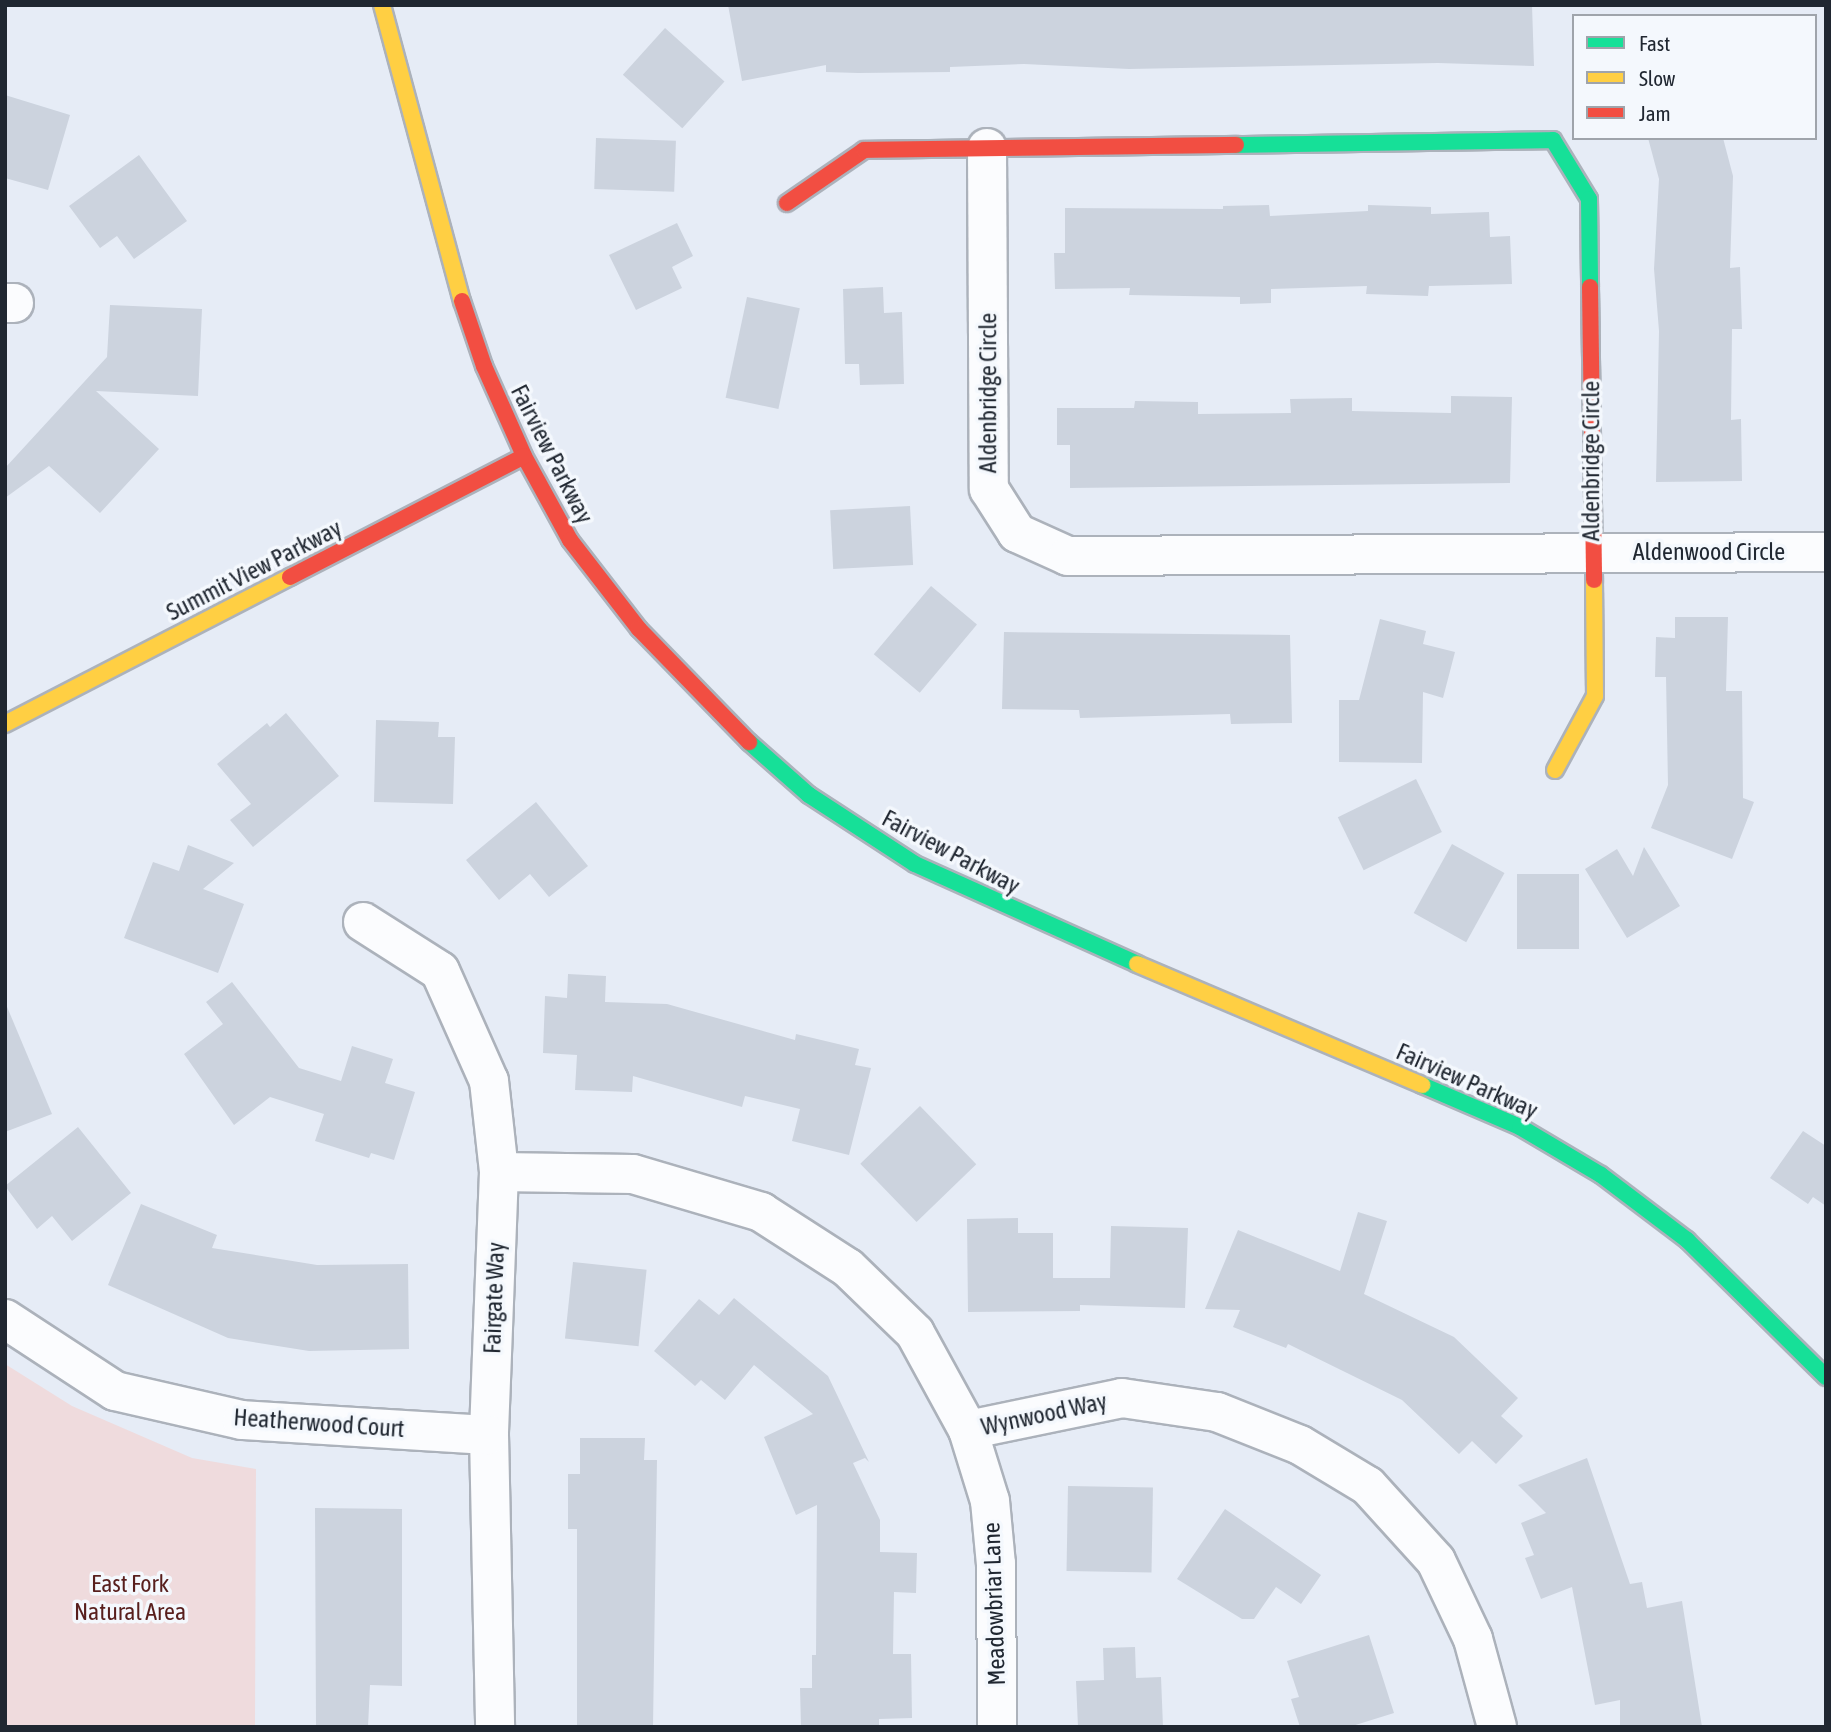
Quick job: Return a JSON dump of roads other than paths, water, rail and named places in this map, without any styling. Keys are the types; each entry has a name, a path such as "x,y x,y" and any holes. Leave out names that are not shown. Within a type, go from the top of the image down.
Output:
{"main road":[{"name":"Fairview Parkway","path":"382,5 448,261 484,366 524,456 570,540 639,629 728,723 810,795 915,864 1025,916 1520,1127 1601,1175 1687,1240 1824,1370"},
{"name":"Aldenbridge Circle","path":"787,203 864,150 1553,140 1589,200 1593,552"},
{"name":"Summit View Parkway","path":"5,724 524,456"},
{"path":"1555,770 1595,696 1593,552"}],"street":[{"name":"Aldenbridge Circle","path":"987,148 989,489 1017,533 1068,556 1593,552"},
{"name":"Aldenwood Circle","path":"1593,552 1826,552"},
{"name":"Fairgate Way","path":"363,922 440,971 489,1081 499,1172 489,1434 495,1727"},
{"name":"Meadowbriar Lane","path":"499,1172 633,1174 761,1212 848,1268 915,1333 968,1430 990,1500 996,1564 998,1727"},
{"name":"Heatherwood Court","path":"5,1319 115,1391 242,1420 489,1434"},
{"name":"Wynwood Way","path":"968,1430 1122,1398 1217,1412 1300,1445 1368,1486 1437,1561 1473,1639 1497,1727"}],"park label":[{"name":"East Fork Natural Area","path":"130,1598"}]}
